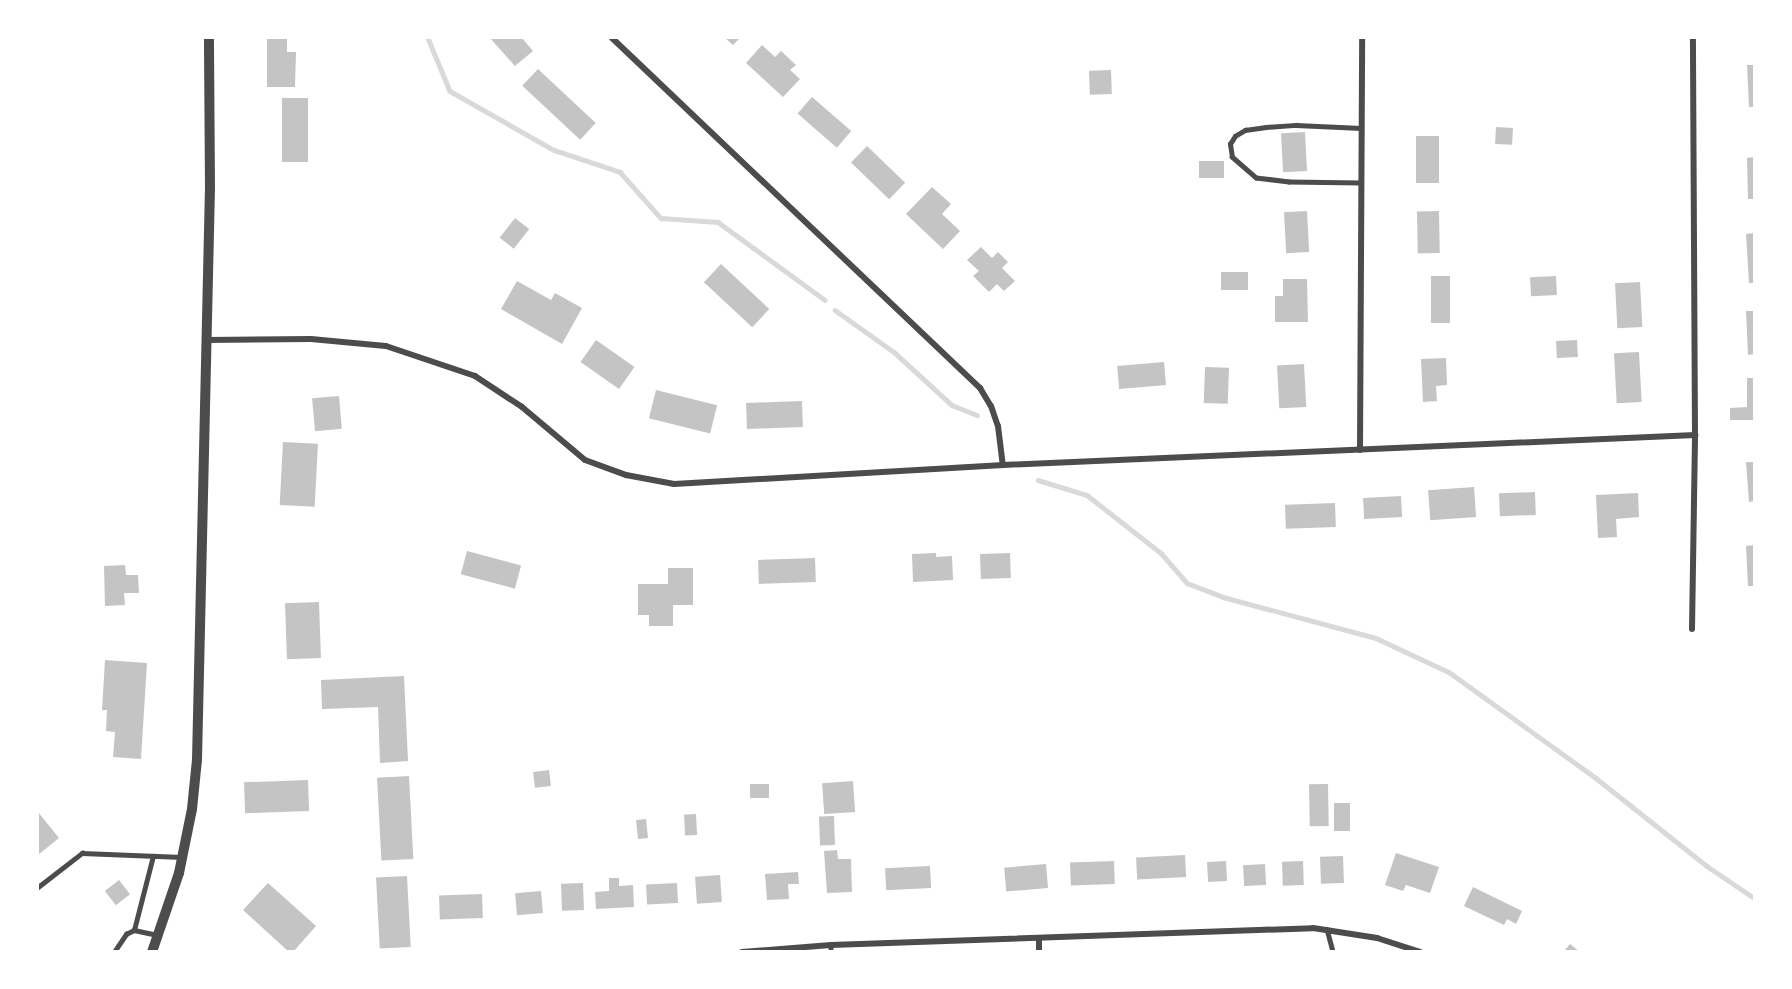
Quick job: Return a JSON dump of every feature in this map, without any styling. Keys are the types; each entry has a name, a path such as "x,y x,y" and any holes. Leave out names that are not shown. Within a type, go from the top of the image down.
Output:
{"street":[{"path":"152,951 159,935 182,857 192,808 197,760 207,340 209,38"},
{"path":"612,38 980,388 991,406 998,426 1003,465"},
{"path":"1360,450 1362,38"},
{"path":"1692,629 1695,435 1693,38"},
{"path":"207,340 311,339 386,346 475,376 522,407 585,460 626,475 674,484 1003,465 1695,435"},
{"path":"742,951 1039,938 1327,929 1377,938 1420,951"},
{"path":"1039,938 1039,951"}],"lane":[{"path":"1360,183 1306,183 1256,178 1232,156 1230,144 1235,136 1245,130 1296,125 1361,128"},
{"path":"38,887 82,853 182,857"},
{"path":"134,930 153,856"},
{"path":"1327,929 1333,951"},
{"path":"114,951 126,934 134,930 159,935"}],"building":[{"path":"267,38 287,38 287,52 296,52 295,87 267,87"},
{"path":"490,38 522,38 533,51 515,66"},
{"path":"725,38 740,38 733,45"},
{"path":"762,45 775,57 781,51 796,65 790,70 800,79 783,97 746,63"},
{"path":"1747,65 1754,65 1754,107 1749,107"},
{"path":"538,69 596,123 580,140 522,86"},
{"path":"1111,70 1112,94 1090,95 1089,71"},
{"path":"812,97 851,131 837,148 798,114"},
{"path":"282,98 308,98 308,162 282,162"},
{"path":"1496,127 1513,128 1512,145 1495,144"},
{"path":"1305,132 1307,171 1283,172 1281,133"},
{"path":"1416,136 1439,136 1439,183 1416,183"},
{"path":"867,146 905,183 889,199 851,163"},
{"path":"1754,157 1754,199 1748,199 1747,158"},
{"path":"1199,161 1224,161 1224,178 1199,178"},
{"path":"932,187 951,204 942,214 960,231 943,249 906,214"},
{"path":"1307,211 1309,252 1286,253 1284,212"},
{"path":"1417,211 1439,211 1440,253 1418,253"},
{"path":"515,218 529,229 514,249 500,238"},
{"path":"1754,233 1754,283 1749,283 1746,234"},
{"path":"981,247 992,258 998,252 1008,262 1002,268 1015,281 1004,291 997,284 989,292 973,276 979,271 967,260"},
{"path":"721,264 769,309 752,327 704,282"},
{"path":"1221,272 1248,272 1248,290 1221,290"},
{"path":"1431,276 1450,276 1450,323 1431,323"},
{"path":"1556,276 1557,295 1531,296 1530,277"},
{"path":"1283,279 1307,279 1308,322 1275,322 1275,296 1283,296"},
{"path":"517,281 551,300 555,293 582,308 562,344 501,309"},
{"path":"1640,282 1642,327 1617,328 1615,283"},
{"path":"1746,311 1754,311 1754,354 1748,355"},
{"path":"596,340 635,367 619,389 581,362"},
{"path":"1577,340 1578,357 1557,358 1556,341"},
{"path":"1639,352 1642,402 1617,403 1614,353"},
{"path":"1446,358 1447,385 1436,386 1437,401 1423,402 1421,359"},
{"path":"1164,362 1166,385 1119,389 1117,366"},
{"path":"1304,364 1306,407 1279,408 1277,365"},
{"path":"1205,367 1229,368 1228,404 1204,403"},
{"path":"1747,378 1754,378 1754,420 1730,420 1730,408 1747,407"},
{"path":"656,390 717,405 710,433 649,418"},
{"path":"339,396 342,429 315,431 312,398"},
{"path":"802,401 803,427 747,429 746,403"},
{"path":"283,442 318,444 315,507 280,505"},
{"path":"1746,462 1754,462 1754,501 1749,502"},
{"path":"1474,487 1476,517 1430,520 1428,490"},
{"path":"1535,492 1536,515 1500,516 1499,493"},
{"path":"1638,493 1639,517 1616,519 1617,537 1598,538 1596,495"},
{"path":"1401,496 1402,517 1364,519 1363,498"},
{"path":"1335,503 1336,527 1286,529 1285,505"},
{"path":"1754,545 1754,586 1748,586 1746,546"},
{"path":"467,551 521,565 515,589 461,574"},
{"path":"936,553 936,557 952,556 953,580 913,582 912,554"},
{"path":"1010,553 1011,578 981,579 980,554"},
{"path":"815,558 816,582 759,584 758,560"},
{"path":"125,565 126,575 138,575 139,593 124,593 125,605 105,606 104,566"},
{"path":"668,568 693,568 693,605 673,605 673,626 649,626 649,615 638,615 638,584 668,584"},
{"path":"319,602 321,658 287,659 285,603"},
{"path":"105,660 147,663 141,759 113,757 115,732 106,731 107,710 102,710"},
{"path":"404,676 408,761 380,763 378,707 322,709 321,680"},
{"path":"549,770 551,786 535,788 533,772"},
{"path":"409,776 413,859 381,861 377,778"},
{"path":"308,780 309,811 245,813 244,782"},
{"path":"853,781 855,812 824,814 822,783"},
{"path":"750,784 769,784 769,798 750,798"},
{"path":"1309,784 1328,784 1329,826 1310,826"},
{"path":"1334,803 1350,803 1350,831 1334,831"},
{"path":"38,812 59,838 38,855"},
{"path":"696,814 697,835 685,836 684,815"},
{"path":"834,816 835,845 820,846 819,817"},
{"path":"646,819 648,838 638,839 636,820"},
{"path":"837,850 838,859 851,859 852,892 827,893 824,851"},
{"path":"1396,853 1439,867 1430,893 1406,885 1403,891 1385,885"},
{"path":"1185,855 1186,877 1137,880 1136,858"},
{"path":"1343,856 1344,883 1321,884 1320,857"},
{"path":"1114,861 1115,884 1071,886 1070,863"},
{"path":"1226,861 1227,881 1208,882 1207,862"},
{"path":"1303,861 1304,885 1283,886 1282,862"},
{"path":"1046,864 1048,888 1006,892 1004,868"},
{"path":"1265,864 1266,885 1244,886 1243,865"},
{"path":"930,866 931,888 886,890 885,868"},
{"path":"798,872 799,884 788,884 789,899 767,900 765,874"},
{"path":"720,875 722,902 697,904 695,877"},
{"path":"407,876 411,947 380,949 376,878"},
{"path":"609,878 619,878 619,886 633,885 634,907 596,909 595,892 609,891"},
{"path":"119,880 130,894 116,905 105,891"},
{"path":"268,883 316,926 293,952 289,952 243,910"},
{"path":"583,883 584,910 562,911 561,884"},
{"path":"677,883 678,903 647,905 646,885"},
{"path":"1473,887 1522,911 1516,924 1507,919 1504,925 1464,906"},
{"path":"541,891 543,913 517,915 515,893"},
{"path":"482,894 483,918 440,919 439,896"},
{"path":"1570,944 1580,952 1565,950"}],"waterway":[{"path":"428,38 450,91 554,150 620,172 661,218 718,222 825,300"},
{"path":"835,310 894,352 952,405 977,415"},
{"path":"1038,480 1087,495 1161,553 1187,583 1223,597 1376,638 1449,672 1596,778 1707,866 1754,898"}]}
